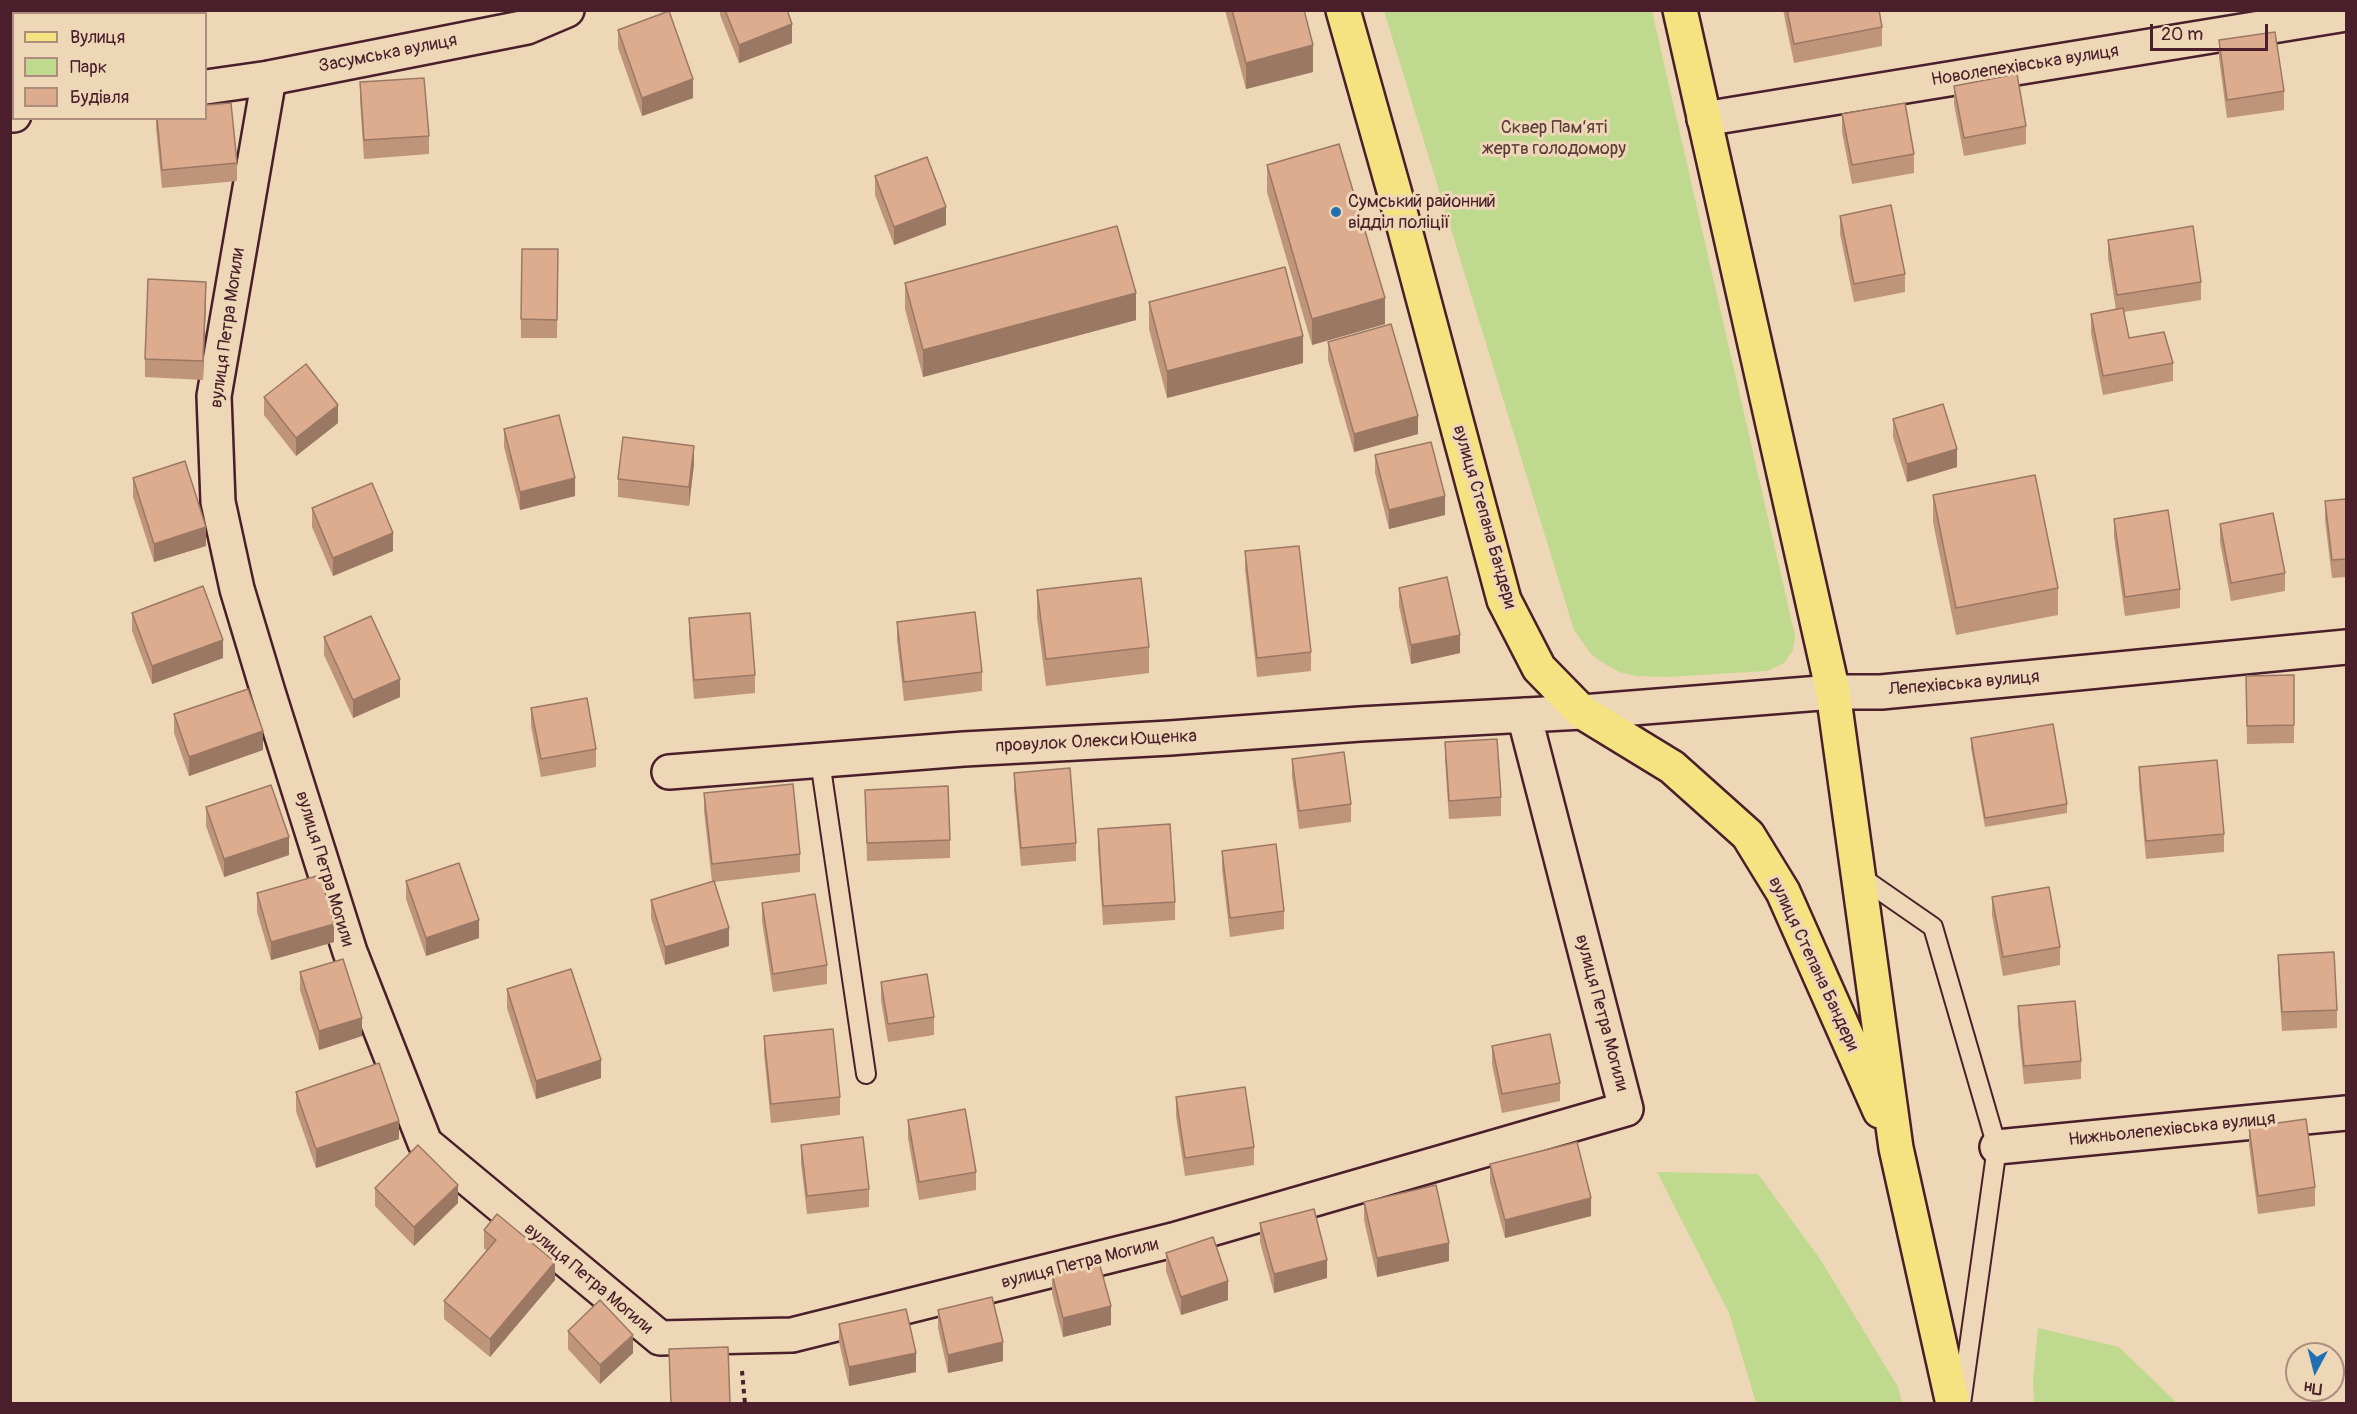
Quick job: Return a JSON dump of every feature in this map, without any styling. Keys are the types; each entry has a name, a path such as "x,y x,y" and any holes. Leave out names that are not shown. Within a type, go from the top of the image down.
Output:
{"main road":[{"name":"вулиця Степана Бандери","path":"1343,10 1402,219 1504,600 1539,668 1582,712 1672,767 1748,835 1783,892 1896,1148"},
{"name":"вулиця Степана Бандери","path":"1680,10 1833,692 1896,1148 1953,1404"}],"street":[{"name":"Засумська вулиця","path":"207,87 269,78 527,27 567,10"},
{"name":"Новолепехівська вулиця","path":"1704,119 2346,14"},
{"name":"вулиця Петра Могили","path":"269,78 214,396 218,502 237,589 272,703 350,952 425,1143 660,1338 792,1335 1173,1240 1626,1109 1524,715"},
{"name":"Лепехівська вулиця","path":"1582,712 1833,692 1881,692 2346,647"},
{"name":"провулок Олекси Ющенка","path":"669,772 964,749 1582,712"},
{"name":"Нижньолепехівська вулиця","path":"1997,1147 2346,1113"}],"lane":[{"path":"820,761 866,1074"},
{"path":"1858,875 1933,927 1997,1147 1961,1404"}],"green space":[{"name":"Сквер Пам’яті жертв голодомору","path":"1384,11 1652,11 1795,636 1793,650 1784,663 1767,671 1666,677 1637,676 1619,672 1591,654 1574,630"},
{"path":"1657,1172 1758,1174 1820,1259 1898,1387 1902,1403 1756,1403 1729,1313"},
{"path":"2038,1328 2119,1347 2177,1403 2034,1403 2033,1378"}],"building":[{"path":"725,10 787,10 792,24 739,45"},
{"path":"1232,10 1304,10 1313,45 1246,63"},
{"path":"1787,10 1879,10 1882,27 1794,44"},
{"path":"669,11 693,79 642,98 618,30"},
{"path":"2275,32 2284,91 2227,100 2219,40"},
{"path":"2017,74 2026,126 1964,138 1954,86"},
{"path":"424,78 429,136 364,140 360,82"},
{"path":"231,103 237,163 162,170 157,120 207,120 207,105"},
{"path":"1905,103 1914,154 1852,165 1842,114"},
{"path":"1339,144 1385,298 1312,319 1267,165"},
{"path":"927,157 946,207 894,227 875,176"},
{"path":"1891,205 1905,274 1854,284 1840,216"},
{"path":"1117,226 1136,293 923,350 905,283"},
{"path":"2193,226 2201,282 2117,295 2108,240"},
{"path":"522,249 558,249 557,320 521,319"},
{"path":"1285,267 1303,336 1167,371 1149,302"},
{"path":"148,279 206,282 203,361 145,359"},
{"path":"2123,308 2129,338 2164,332 2173,363 2103,376 2091,314"},
{"path":"1391,324 1418,416 1354,434 1328,342"},
{"path":"306,364 338,405 296,438 264,397"},
{"path":"1943,404 1957,449 1907,464 1893,419"},
{"path":"559,415 575,478 520,492 504,429"},
{"path":"623,437 694,446 689,487 618,479"},
{"path":"1431,442 1445,496 1389,510 1375,455"},
{"path":"185,461 206,527 154,544 133,478"},
{"path":"2035,475 2058,588 1956,608 1933,495"},
{"path":"372,483 393,533 333,558 312,508"},
{"path":"2346,499 2346,559 2332,560 2325,501"},
{"path":"2168,510 2180,589 2125,597 2114,519"},
{"path":"2273,513 2285,573 2231,583 2220,524"},
{"path":"1299,546 1311,652 1257,658 1245,551"},
{"path":"1447,577 1460,635 1411,645 1399,588"},
{"path":"1141,578 1149,647 1046,659 1037,590"},
{"path":"203,586 223,640 152,666 132,613"},
{"path":"975,612 982,672 904,682 897,622"},
{"path":"750,613 755,675 694,680 689,618"},
{"path":"371,616 400,679 353,700 324,637"},
{"path":"2294,675 2294,725 2247,726 2246,676"},
{"path":"248,689 263,731 189,757 174,714"},
{"path":"587,698 596,749 541,759 531,708"},
{"path":"2053,724 2067,804 1985,818 1971,738"},
{"path":"1497,739 1501,797 1449,801 1445,742"},
{"path":"1344,752 1351,804 1299,811 1292,759"},
{"path":"2217,760 2224,834 2146,841 2139,767"},
{"path":"1070,768 1076,843 1021,848 1014,773"},
{"path":"793,784 800,854 712,864 704,793"},
{"path":"271,785 289,837 224,859 206,807"},
{"path":"948,786 950,840 867,843 865,790"},
{"path":"1170,824 1175,902 1103,906 1098,829"},
{"path":"1276,844 1284,911 1230,918 1222,851"},
{"path":"459,863 479,920 426,938 406,881"},
{"path":"320,875 334,924 271,942 257,893"},
{"path":"714,881 729,928 665,947 651,900"},
{"path":"2049,887 2060,947 2003,957 1992,897"},
{"path":"815,894 827,965 773,974 762,903"},
{"path":"2334,952 2337,1010 2282,1012 2278,955"},
{"path":"343,959 362,1018 319,1031 300,972"},
{"path":"571,969 601,1060 536,1081 507,989"},
{"path":"927,974 934,1017 888,1024 881,982"},
{"path":"2075,1001 2081,1061 2024,1066 2018,1006"},
{"path":"833,1029 840,1097 771,1104 764,1036"},
{"path":"1550,1034 1560,1083 1502,1094 1492,1046"},
{"path":"379,1063 399,1121 316,1149 296,1092"},
{"path":"1245,1087 1254,1147 1185,1158 1176,1097"},
{"path":"965,1109 976,1172 919,1182 908,1120"},
{"path":"2306,1119 2315,1187 2258,1196 2249,1127"},
{"path":"863,1137 869,1189 807,1196 801,1145"},
{"path":"1577,1142 1591,1198 1505,1220 1490,1164"},
{"path":"418,1145 458,1185 414,1227 375,1188"},
{"path":"1436,1185 1449,1243 1377,1258 1364,1202"},
{"path":"1314,1209 1327,1260 1274,1274 1260,1223"},
{"path":"497,1214 555,1262 490,1339 444,1301 496,1240 484,1230"},
{"path":"1213,1237 1228,1281 1181,1297 1166,1253"},
{"path":"1099,1262 1111,1306 1063,1318 1052,1274"},
{"path":"992,1297 1003,1342 948,1355 938,1310"},
{"path":"600,1300 633,1335 600,1365 568,1331"},
{"path":"906,1309 916,1353 849,1367 839,1324"},
{"path":"728,1347 730,1404 671,1404 669,1349"}],"place":[{"name":"Сумський районний відділ поліції","path":"1336,212"}]}
